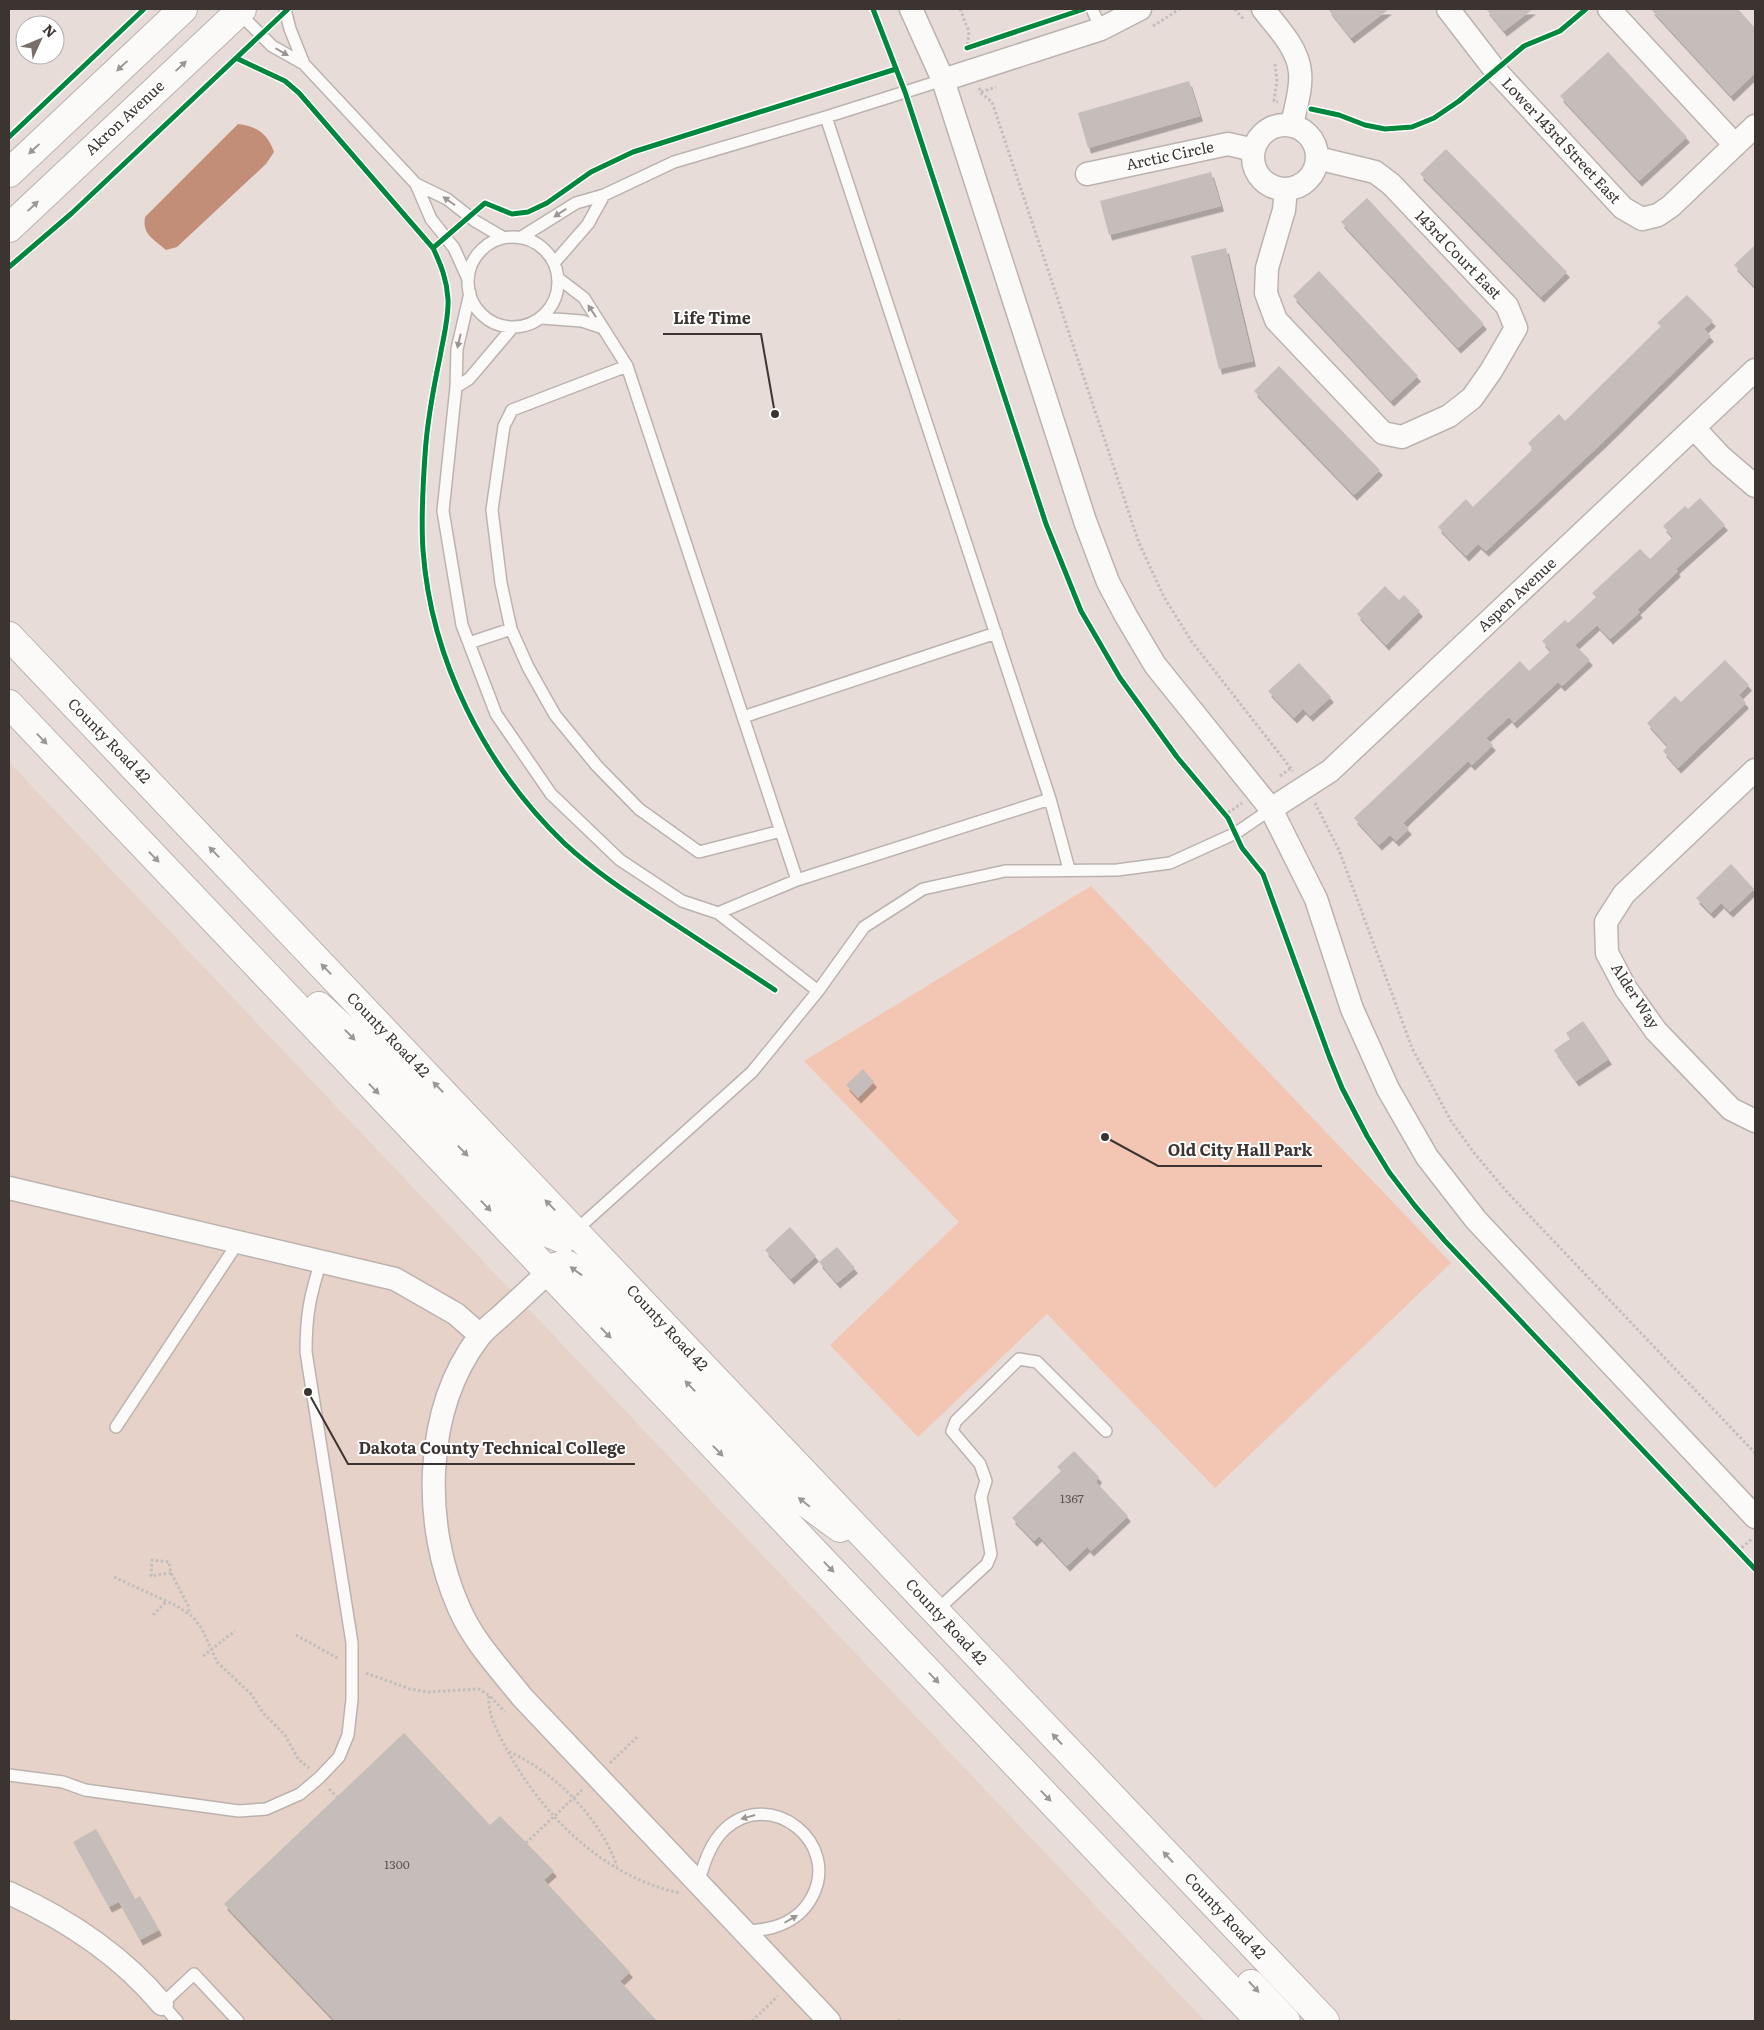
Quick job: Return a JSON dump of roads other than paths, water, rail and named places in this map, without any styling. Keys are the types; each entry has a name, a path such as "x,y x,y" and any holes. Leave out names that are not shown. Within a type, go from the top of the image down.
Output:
{"main road":[{"name":"Akron Avenue","path":"9,228 239,10"},
{"path":"9,173 175,13"},
{"name":"County Road 42","path":"9,636 1325,2021"},
{"path":"9,704 1260,2021"},
{"path":"256,964 309,998 346,1031 512,1202 543,1231 563,1239 575,1231"},
{"path":"548,1272 555,1267 566,1264 580,1274 639,1332 791,1492 819,1514 887,1560"},
{"path":"1111,1864 1173,1910 1239,1971 1286,2021"}],"street":[{"path":"911,9 943,80 1085,521 1108,582 1155,664 1271,810 1316,898 1352,1009 1388,1089 1427,1157 1476,1220 1755,1516"},
{"path":"943,80 1101,29 1140,9"},
{"name":"Lower 143rd Street East","path":"1448,9 1495,70 1586,169 1623,208 1642,218 1658,216 1671,206 1755,126"},
{"path":"1608,9 1735,145"},
{"path":"1255,16 1295,52 1300,71 1300,89 1294,116 1283,125 1268,130 1261,135 1254,150 1255,169 1260,177 1277,188 1286,189 1302,185 1308,180 1316,166 1315,144 1294,116"},
{"name":"Arctic Circle","path":"1087,174 1228,144 1254,150"},
{"name":"143rd Court East","path":"1286,189 1284,210 1267,268 1266,293 1276,320 1383,433 1402,438 1449,416 1472,398 1491,371 1516,328 1507,306 1391,184 1375,172 1317,158"},
{"name":"Aspen Avenue","path":"1271,810 1330,771 1755,370"},
{"path":"1694,428 1720,456 1755,486"},
{"name":"Alder Way","path":"1755,770 1624,894 1606,922 1608,953 1626,989 1656,1031 1731,1109 1755,1122"},
{"path":"9,1188 395,1279 456,1314 480,1336"},
{"path":"548,1272 480,1336 457,1372 443,1411 437,1437 436,1525 443,1565 459,1609 477,1640 522,1697 690,1888 744,1932 829,2021"},
{"path":"9,1893 64,1921 143,1981 162,2004"}],"lane":[{"path":"285,9 290,30 304,64"},
{"path":"1092,9 1101,29"},
{"path":"239,10 272,46 304,64 416,184 432,219 454,248 468,279 470,293 476,307 486,317 499,324 513,327 528,325 541,318 551,306 557,293 558,278 554,263 546,251 533,242 520,238 504,238 491,243 479,252 472,265 468,279"},
{"path":"520,238 576,202 604,195 674,162 943,80"},
{"path":"826,117 1050,799 1069,870"},
{"path":"416,184 447,199 475,221 504,238"},
{"path":"554,263 588,224 604,195"},
{"path":"558,278 584,298 627,366 797,880"},
{"path":"470,293 457,349 456,387 443,511 462,625 496,714 551,794 620,860 682,901 718,913 818,991"},
{"path":"541,318 582,321 604,328"},
{"path":"456,387 469,379 513,327"},
{"path":"627,366 512,410 504,426 492,510 501,583 511,629 528,667 555,714 597,766 639,809 699,852 781,830"},
{"path":"468,644 511,629"},
{"path":"743,717 996,633"},
{"path":"718,913 797,880 1050,799"},
{"path":"575,1231 752,1072 818,991 864,927 923,890 1004,871 1117,870 1170,863 1236,833 1271,810"},
{"path":"116,1428 238,1241"},
{"path":"9,1775 63,1782 85,1790 239,1812 281,1804 300,1794 339,1757 348,1735 352,1699 352,1643 306,1352 306,1322 310,1296 322,1261"},
{"path":"936,1611 987,1564 991,1554 981,1497 986,1481 980,1464 952,1431 956,1421 1019,1359 1037,1362 1106,1431"},
{"path":"690,1888 713,1844 726,1829 741,1819 758,1814 776,1816 789,1821 803,1831 812,1844 818,1859 819,1876 816,1889 810,1901 802,1912 789,1921 775,1927 744,1932"},
{"path":"177,2021 162,2004 194,1974 238,2021"}],"place":[{"name":"Life Time","path":"775,414"},
{"name":"Old City Hall Park","path":"1105,1137"},
{"name":"Dakota County Technical College","path":"308,1392"}]}
